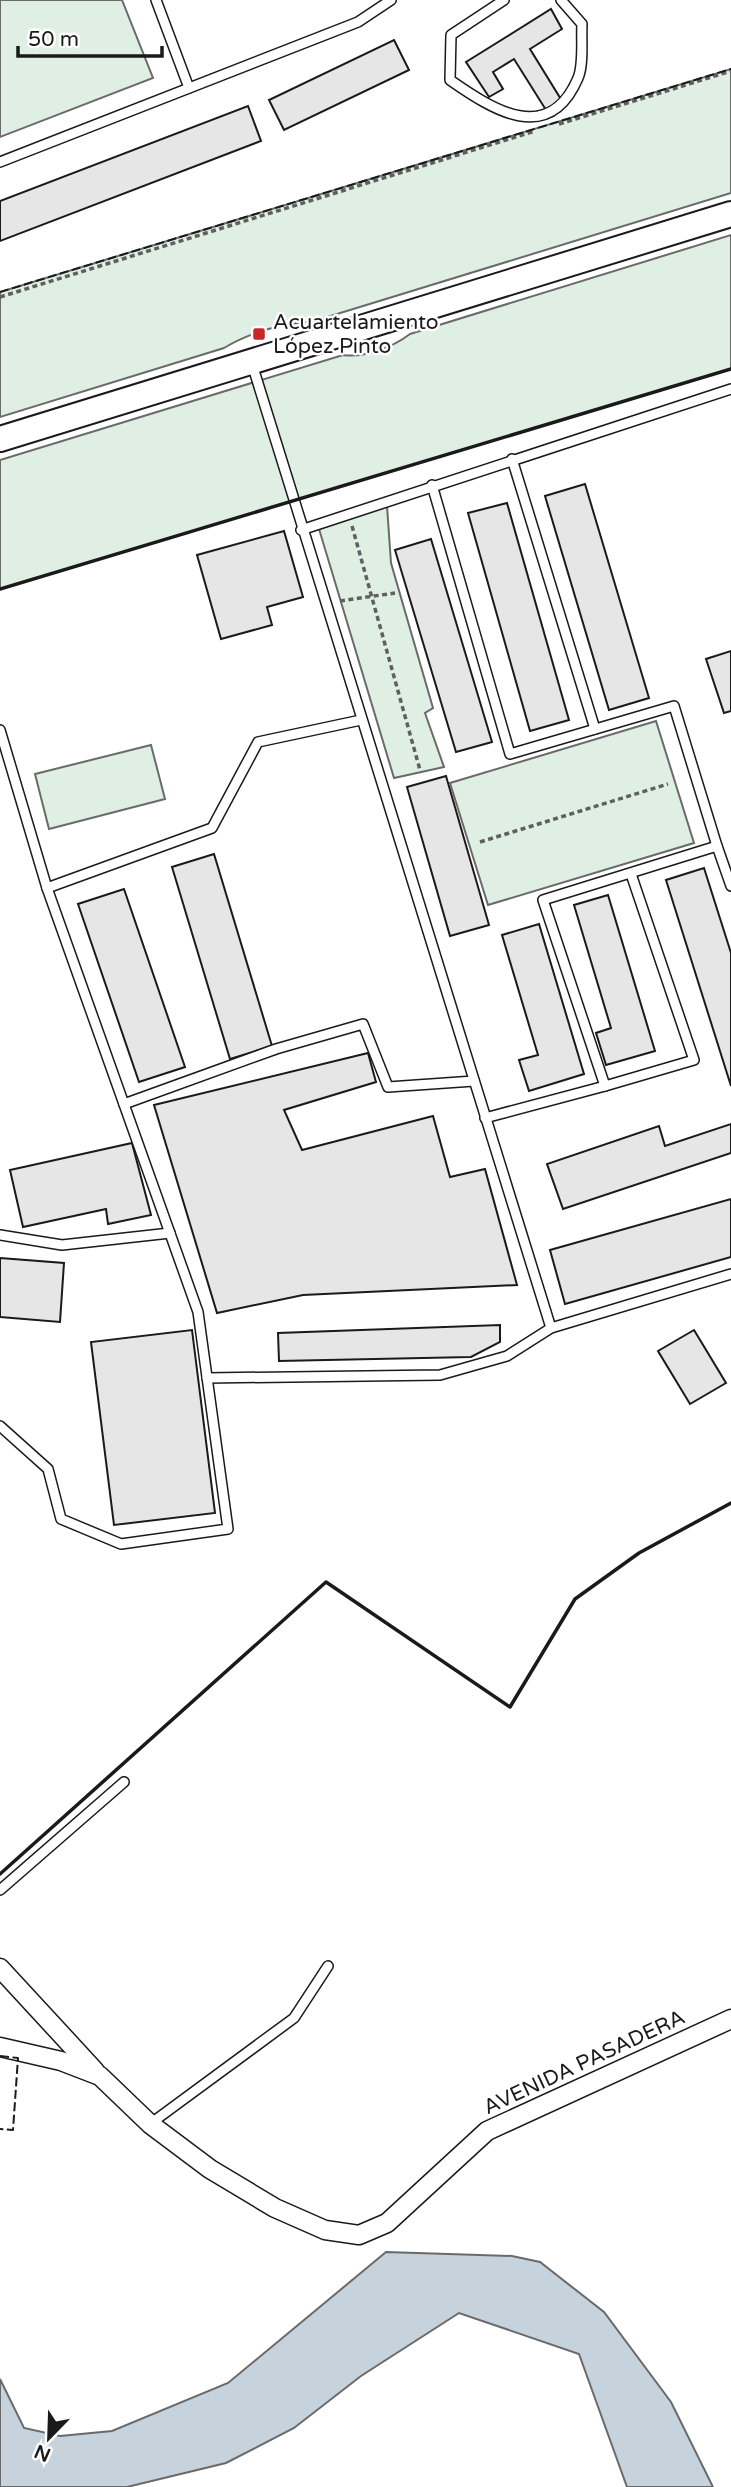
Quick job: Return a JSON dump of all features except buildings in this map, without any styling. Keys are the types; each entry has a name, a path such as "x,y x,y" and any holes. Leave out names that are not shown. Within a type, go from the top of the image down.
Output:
{"main road":[{"path":"0,439 731,214"}],"street":[{"path":"0,1968 100,2076"},
{"name":"AVENIDA PASADERA","path":"0,2047 61,2060 100,2076 149,2124 210,2169 275,2208 325,2230 359,2235 387,2223 487,2131 731,2019"}],"lane":[{"path":"156,0 189,88"},
{"path":"0,162 358,22 391,0"},
{"path":"504,0 451,35 450,80 489,108 527,118 557,109 579,76 582,24 561,0"},
{"path":"251,361 301,530 551,1328"},
{"path":"301,530 731,389"},
{"path":"512,459 596,729"},
{"path":"432,485 510,754 674,706 731,886"},
{"path":"47,888 212,828 258,742 361,720"},
{"path":"0,730 47,888 198,1312 228,1529 121,1544 61,1519 48,1469 0,1426"},
{"path":"605,1086 543,900 717,846"},
{"path":"485,1118 694,1060 631,874"},
{"path":"124,1104 276,1049 363,1024 388,1087 474,1081"},
{"path":"0,1235 62,1245 170,1233"},
{"path":"207,1378 440,1375 507,1356 551,1328 731,1274"},
{"path":"0,1890 124,1782"},
{"path":"149,2124 294,2018 328,1966"}],"path":[{"path":"0,296 731,71"},
{"path":"349,513 420,770"},
{"path":"324,603 395,593"},
{"path":"480,842 668,784"}],"green space":[{"path":"0,0 122,0 153,78 0,137"},
{"path":"731,69 731,193 311,322 266,330 224,348 0,417 0,292"},
{"path":"731,235 731,369 0,589 0,460 343,355 378,351 410,334"},
{"path":"387,506 391,563 433,708 425,713 444,767 394,778 319,529"},
{"path":"656,721 694,843 488,905 450,783"},
{"path":"151,745 165,799 49,829 35,774"}],"shaded area":[{"path":"386,2252 512,2256 540,2262 604,2312 671,2402 713,2487 627,2487 579,2354 459,2313 361,2376 294,2428 226,2463 127,2487 0,2487 0,2379 24,2428 60,2436 112,2431 228,2383"}],"fence":[{"path":"0,292 731,69"},
{"path":"0,2056 18,2058 13,2130 0,2129"}],"wall":[{"path":"0,589 731,369"},
{"path":"0,1874 326,1582 510,1707 575,1599 639,1553 731,1503"}],"place":[{"name":"Acuartelamiento López Pinto","path":"259,334"}]}
